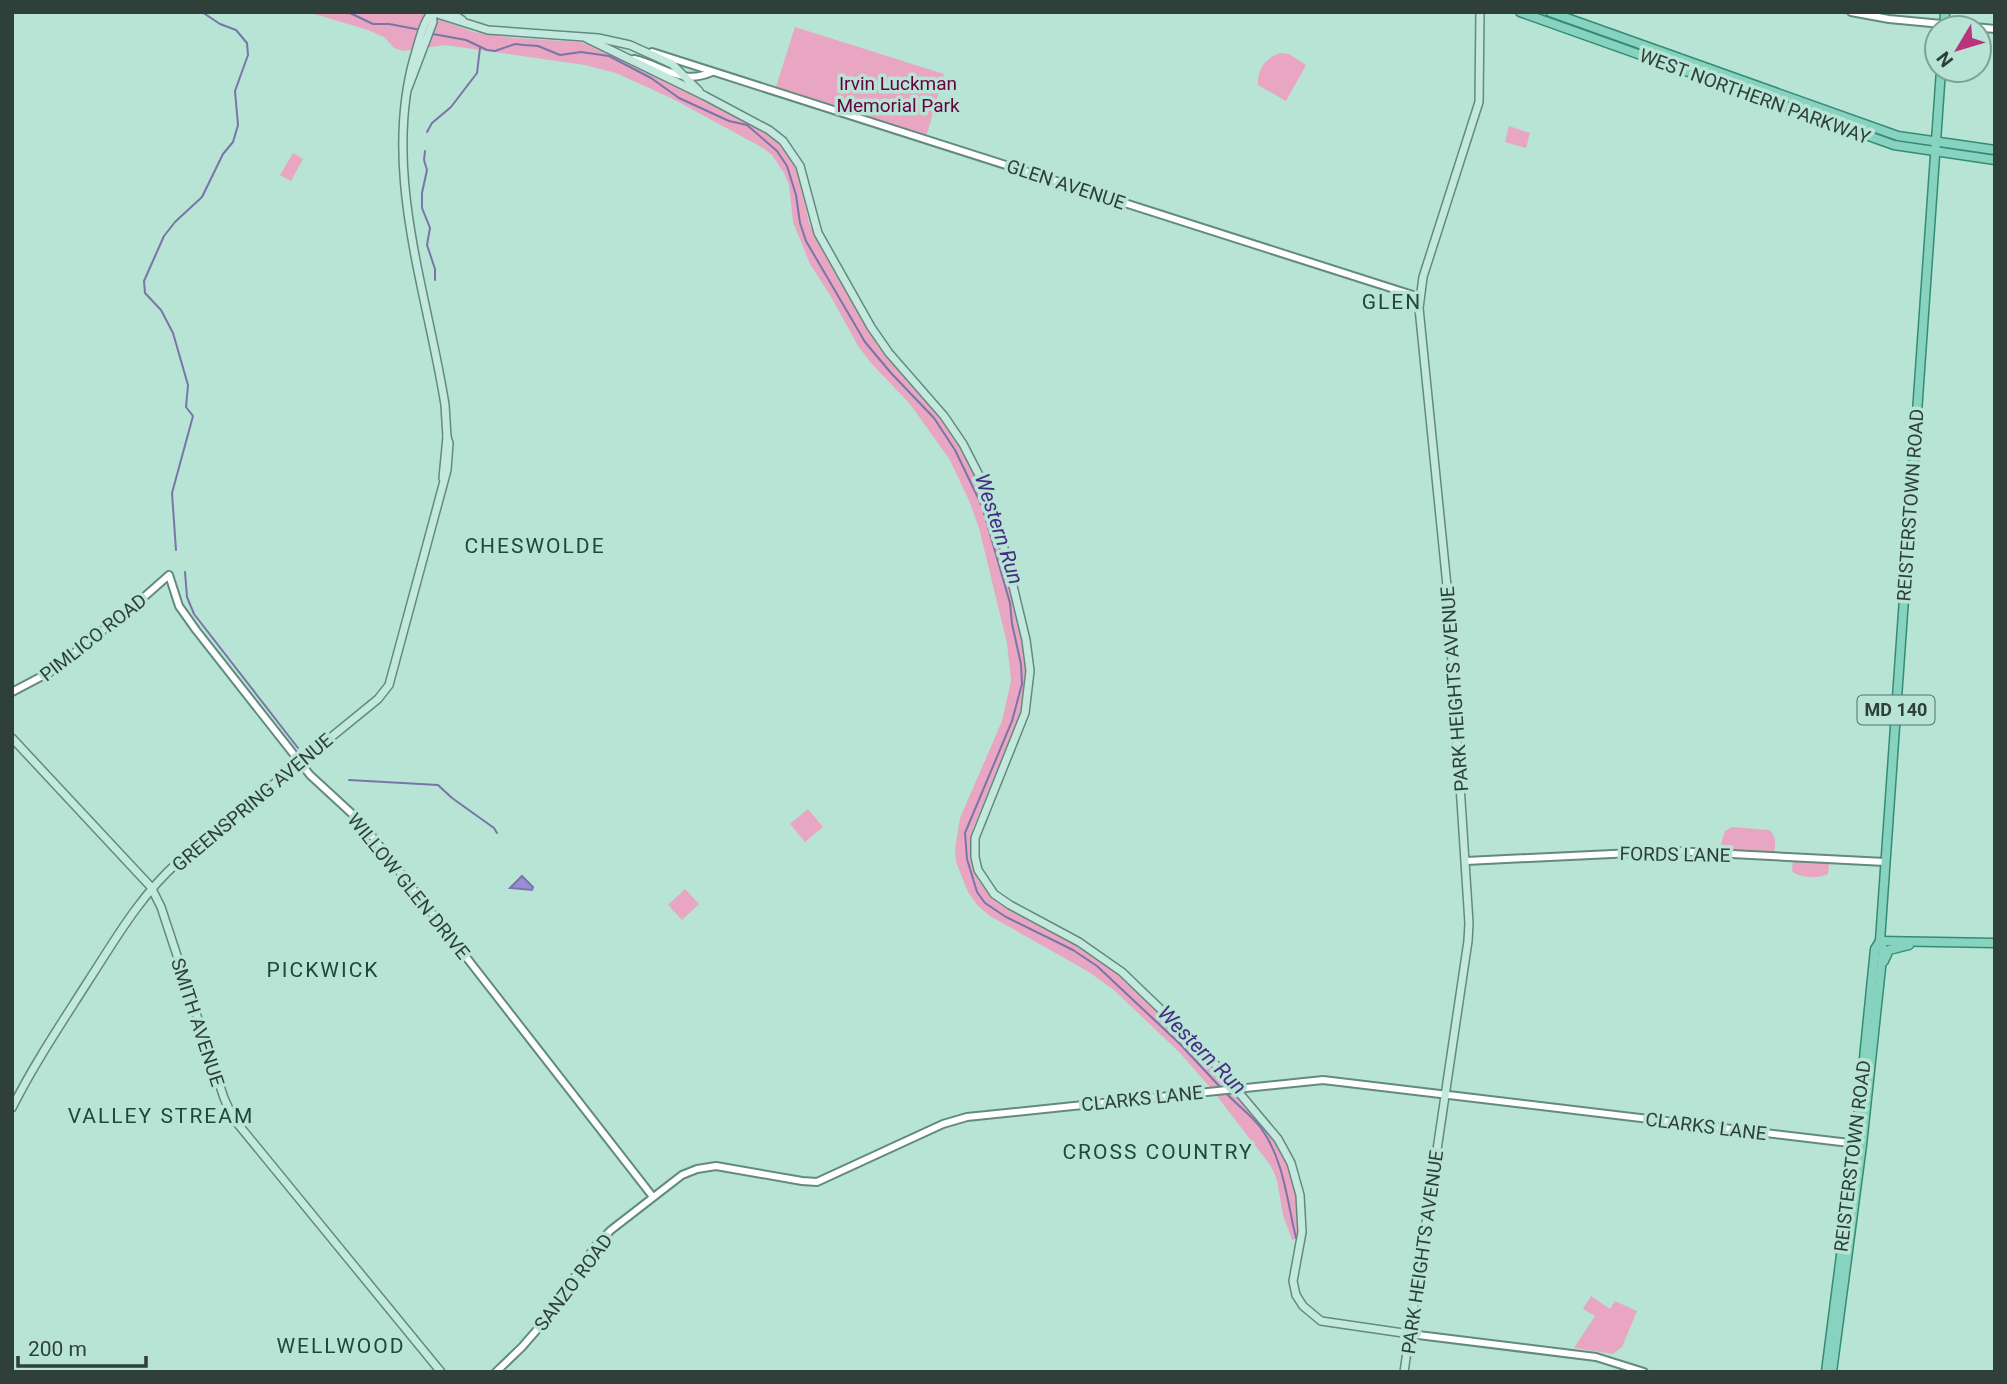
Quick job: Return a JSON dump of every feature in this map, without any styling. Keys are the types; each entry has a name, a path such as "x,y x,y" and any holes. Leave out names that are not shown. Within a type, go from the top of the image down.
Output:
{"main road":[{"path":"432,12 471,26 503,33 606,39 630,45 671,64 705,96"},
{"name":"GREENSPRING AVENUE","path":"12,1108 35,1065 151,887 378,699 389,685 398,659 443,479 447,437 445,402 406,201 403,127 407,91 432,12"},
{"path":"450,12 471,26"},
{"name":"PARK HEIGHTS AVENUE","path":"1404,1372 1468,941 1447,586 1419,323 1419,297 1423,277 1478,108 1480,12"},
{"name":"WEST NORTHERN PARKWAY","path":"1520,12 1894,145 1995,160"},
{"name":"WEST NORTHERN PARKWAY","path":"1550,12 1898,136 1995,150"},
{"path":"586,38 772,132 793,153 803,173 815,227 847,286 882,345 930,397 955,431 981,479 996,515 1028,650 1030,681 1027,705 1018,732 976,832 974,851 981,876 998,898 1079,942 1122,972 1191,1038 1278,1139 1295,1172 1300,1195 1303,1220 1294,1286 1303,1306 1321,1321 1410,1334"},
{"name":"REISTERSTOWN ROAD","path":"1826,1372 1845,1211 1869,1078 1883,948 1880,941 1885,862 1940,84"},
{"name":"SMITH AVENUE","path":"12,738 151,887 161,906 233,1118 441,1372"},
{"path":"1880,941 1995,943"},
{"name":"REISTERSTOWN ROAD","path":"1832,1372 1849,1240 1875,949 1880,941"},
{"path":"1877,996 1884,958 1888,952 1919,943"},
{"path":"1865,1053 1868,1056 1869,1078"},
{"path":"1845,1211 1849,1213 1849,1240"}],"street":[{"path":"1851,12 1923,23"},
{"name":"GLEN AVENUE","path":"630,45 1419,297"},
{"name":"GLEN AVENUE","path":"629,58 650,64 669,74 685,76 712,72"},
{"name":"WILLOW GLEN DRIVE","path":"169,575 176,599 187,619 300,763 319,785 348,808 360,822 653,1197"},
{"name":"PIMLICO ROAD","path":"12,692 50,672 169,575"},
{"name":"FORDS LANE","path":"1465,861 1674,851 1885,862"},
{"name":"CLARKS LANE","path":"653,1197 690,1172 716,1166 802,1181 820,1181 959,1118 1323,1080 1858,1144"},
{"name":"SANZO ROAD","path":"496,1372 548,1317 596,1245 653,1197"},
{"path":"1410,1334 1596,1357 1644,1372"}],"green space":[{"path":"308,12 418,12 474,32 514,38 580,42 601,48 758,128 772,137 791,157 801,184 809,223 828,261 879,348 927,399 957,442 979,484 996,533 1025,649 1026,682 1019,718 973,828 970,850 978,880 997,902 1086,951 1125,979 1191,1043 1272,1136 1289,1165 1299,1206 1297,1238 1292,1240 1271,1166 1180,1053 1115,991 1089,972 990,916 968,892 956,862 955,849 960,818 1002,721 1011,681 1007,643 979,528 950,460 910,404 858,346 810,264 793,222 789,185 772,155 673,99 616,73 585,65 445,45 404,51 394,48 384,37 368,30"},
{"name":"Irvin Luckman Memorial Park","path":"795,27 944,74 926,137 775,90"},
{"path":"1281,53 1289,54 1306,65 1286,101 1258,85 1264,64"},
{"path":"1509,126 1530,133 1526,148 1505,142"},
{"path":"293,153 303,159 291,181 280,175"},
{"path":"808,809 823,827 805,842 790,824"},
{"path":"1732,827 1769,830 1775,840 1774,852 1719,851 1725,831"},
{"path":"1793,861 1829,863 1828,874 1814,877 1799,875 1792,871"},
{"path":"685,889 699,904 682,920 668,905"},
{"path":"1591,1296 1610,1309 1615,1301 1637,1311 1622,1347 1613,1354 1574,1348 1595,1316 1583,1309"}],"shaded area":[{"path":"522,876 533,887 532,890 510,888"}],"waterway":[{"path":"176,550 172,493 193,416 186,407 188,385 173,333 161,310 145,293 144,281 164,236 202,197 223,154 233,142 238,125 235,91 248,55 247,43 236,30 220,24 202,12"},
{"name":"Western Run","path":"348,12 373,24 421,30"},
{"name":"Western Run","path":"433,34 466,40 487,50 495,51 515,44 538,46 560,55 581,52 609,56 651,78 679,98 729,121 747,125 777,151 787,166 806,241 865,342 934,418 955,450 982,506 1010,603 1022,684 1012,721 965,833 967,859 977,892 985,903 1006,917 1073,950 1097,966 1180,1044 1222,1089"},
{"path":"427,132 432,123 451,107 477,73 480,48"},
{"path":"425,151 427,170 422,208 430,228 427,245 435,269 435,280"},
{"path":"185,572 187,597 194,614 298,748"},
{"path":"349,780 438,785 497,833"},
{"name":"Western Run","path":"1226,1093 1257,1123 1269,1140 1284,1181 1296,1238"}],"district":[{"name":"GLEN","path":"1392,302"},
{"name":"CHESWOLDE","path":"535,546"},
{"name":"PICKWICK","path":"323,970"},
{"name":"VALLEY STREAM","path":"161,1116"},
{"name":"CROSS COUNTRY","path":"1158,1152"},
{"name":"WELLWOOD","path":"341,1346"}]}
